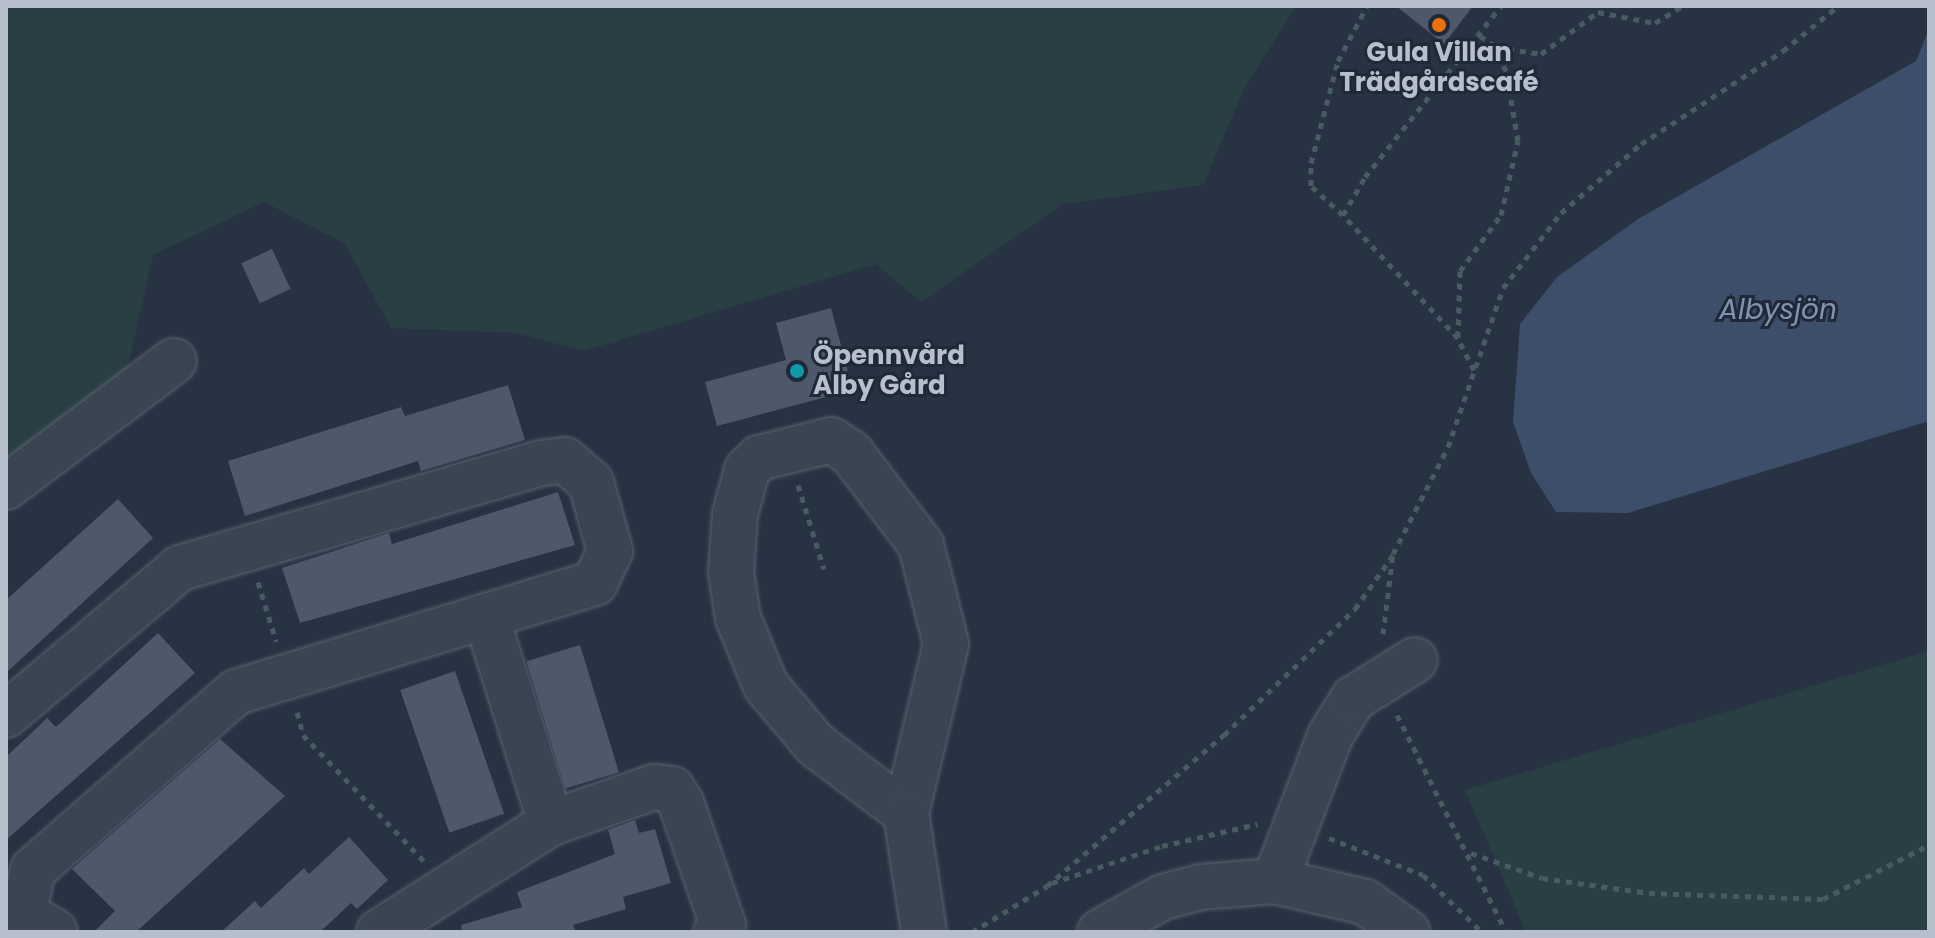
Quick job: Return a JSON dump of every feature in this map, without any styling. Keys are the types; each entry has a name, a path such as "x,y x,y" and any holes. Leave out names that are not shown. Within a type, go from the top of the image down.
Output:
{"street":[{"path":"6,487 174,361"},
{"path":"906,813 816,745 766,686 738,618 731,572 735,514 747,470 759,458 831,440 851,453 921,545 946,644 906,813 924,932"},
{"path":"6,715 155,584 237,550 565,460 591,483 610,551 604,572 595,583 236,692 200,719 33,870 23,904"},
{"path":"486,616 551,823"},
{"path":"1275,881 1330,736 1353,699 1396,670"},
{"path":"379,932 551,823 654,787 672,789 723,925 716,932"},
{"path":"1100,932 1163,897 1200,887 1275,881 1365,902 1407,932"}],"path":[{"path":"1367,6 1338,61 1311,163 1311,186 1343,215 1458,338 1474,371"},
{"path":"1343,215 1501,6"},
{"path":"1477,34 1495,46 1541,54 1598,12 1655,23 1682,6"},
{"path":"972,932 1047,886 1224,735 1355,609 1393,554 1429,491 1503,288 1561,213 1641,144 1783,51 1838,6"},
{"path":"1458,338 1460,271 1501,215 1516,160 1513,99 1495,46"},
{"path":"787,450 824,569"},
{"path":"237,550 252,561 303,735 450,888"},
{"path":"1393,554 1396,670 1470,853 1506,932"},
{"path":"1470,853 1542,878 1649,893 1823,899 1929,845"}],"green space":[{"path":"6,6 1296,6 1244,89 1203,185 1063,204 921,302 876,264 583,351 518,333 391,328 345,244 264,202 153,255 126,376 6,462"},
{"path":"1929,651 1929,932 1526,932 1465,790"}],"water":[{"name":"Albysjön","path":"1929,29 1929,421 1628,513 1556,512 1531,473 1513,422 1520,324 1557,277 1638,219 1916,61"}],"building":[{"name":"Gula Villan Trädgårdscafé","path":"1396,6 1473,6 1444,44"},
{"path":"272,249 291,289 260,303 241,263"},
{"name":"Öpennvård Alby Gård","path":"831,308 853,390 717,426 705,382 786,360 776,323"},
{"path":"508,385 525,440 421,471 418,461 245,516 228,461 401,407 405,416"},
{"path":"558,492 575,545 300,623 282,568 389,533 392,544"},
{"path":"118,499 153,538 6,673 6,600"},
{"path":"158,633 195,673 6,840 6,757 47,718 56,727"},
{"path":"580,645 619,772 565,789 526,661"},
{"path":"455,671 504,814 449,833 400,690"},
{"path":"220,739 285,796 136,932 94,932 115,911 72,869"},
{"path":"635,820 639,833 655,829 671,883 623,897 626,909 573,925 576,932 462,932 461,925 522,907 517,892 615,854 608,830"},
{"path":"349,837 388,880 357,909 351,903 320,932 221,932 255,901 261,908 304,868 309,874"}],"place":[{"name":"Gula Villan Trädgårdscafé","path":"1439,25"},
{"name":"Öpennvård Alby Gård","path":"797,371"}]}
